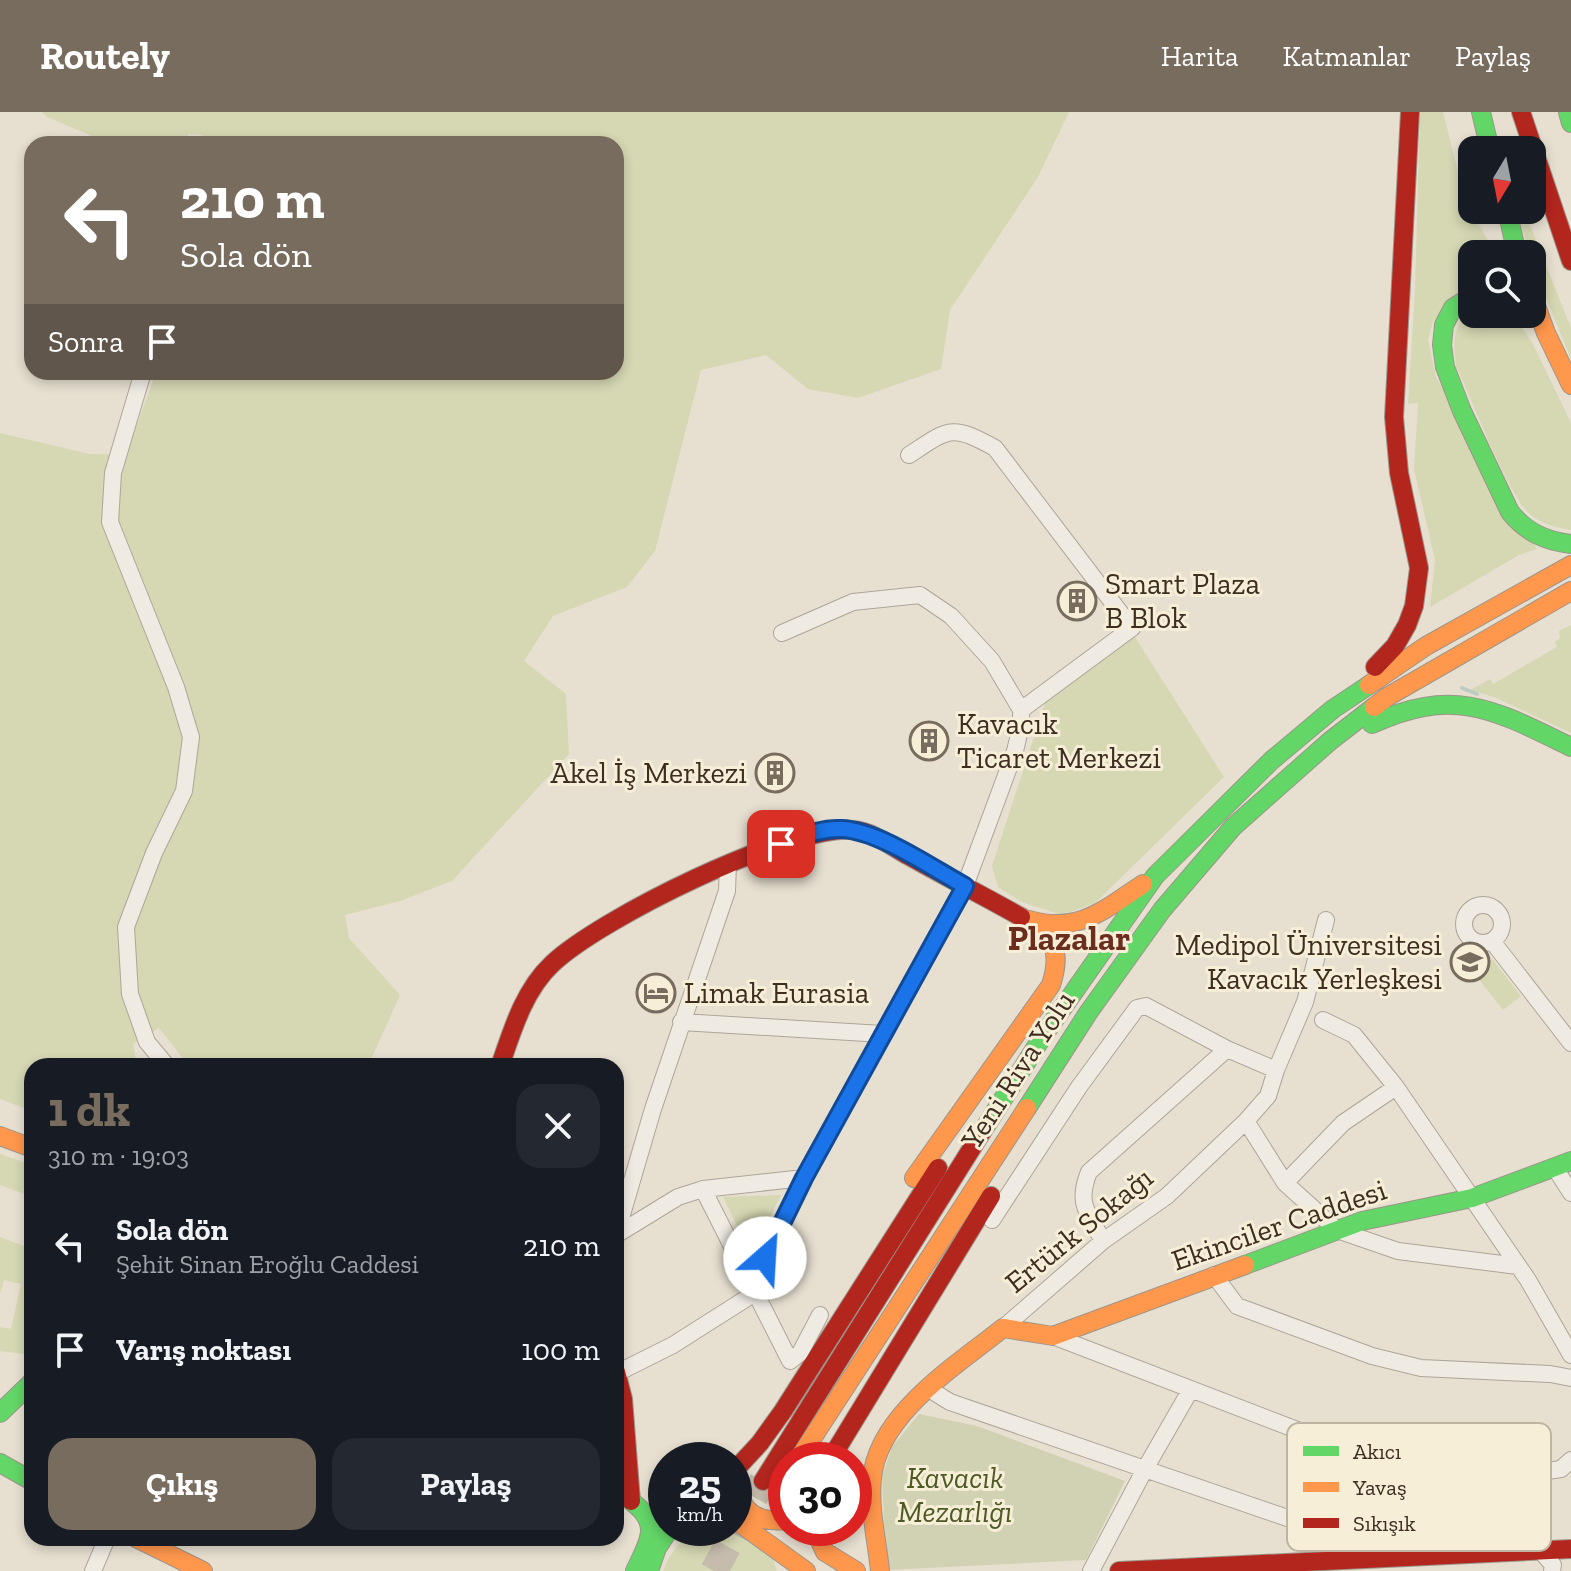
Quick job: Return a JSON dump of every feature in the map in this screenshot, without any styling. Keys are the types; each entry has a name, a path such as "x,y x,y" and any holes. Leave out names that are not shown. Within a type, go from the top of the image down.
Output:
{"main road":[{"path":"1333,709 1352,686 1395,646 1411,615 1417,590 1417,552 1399,473 1394,417 1410,112"},
{"path":"1481,112 1487,136"},
{"path":"1521,112 1571,261"},
{"path":"1568,112 1571,123"},
{"path":"1458,303 1449,313 1444,327 1442,345 1445,366 1453,391 1504,500 1523,526 1543,539 1571,544"},
{"path":"1541,328 1546,333"},
{"path":"1544,328 1571,385"},
{"path":"752,1452 891,1236 988,1096 1043,1036 1155,876 1272,760 1333,709 1426,646 1564,568"},
{"name":"Yeni Riva Yolu","path":"810,1442 1088,1013 1162,910 1233,827 1330,741 1387,697 1571,591"},
{"path":"1330,741 1409,708 1463,703 1495,712 1571,747"},
{"path":"503,1058 530,994 552,964 566,952 644,905 728,864 808,834 840,829 869,834 1041,930 1054,943 1059,963 1051,985 909,1185 891,1236"},
{"path":"1021,917 1040,925 1072,926 1155,876"},
{"path":"841,1442 1008,1167 1129,956"},
{"name":"Yeni Riva Yolu","path":"800,1442 1043,1036"},
{"path":"0,1136 24,1145"},
{"name":"Ekinciler Caddesi","path":"1053,1336 1362,1221 1472,1198 1563,1164"},
{"path":"1003,1328 1053,1336"},
{"name":"Ertürk Sokağı","path":"880,1571 872,1478 883,1441 912,1404 1003,1328"},
{"path":"0,1413 24,1390"},
{"path":"624,1448 625,1497"},
{"path":"0,1463 24,1476"},
{"path":"625,1497 648,1499"},
{"path":"625,1497 646,1510 651,1519 649,1541 635,1571"},
{"path":"752,1530 806,1570"},
{"path":"147,1546 173,1565 203,1571"},
{"path":"649,1571 658,1546"},
{"path":"822,1546 825,1552 856,1571"},
{"path":"1551,1550 1571,1549"},
{"path":"1119,1571 1520,1551"}],"street":[{"path":"141,380 113,473 110,522 176,687 191,737 184,791 154,853 126,927 130,994 147,1042 160,1058"},
{"path":"909,455 942,433 965,432 995,448 1132,628 1021,710"},
{"path":"624,1369 673,1345 747,1298 804,1178 965,886 1015,751 1021,726 1021,710 992,661 951,616 920,595 853,602 782,633"},
{"path":"624,1208 681,1022 727,891 728,864"},
{"name":"Ertürk Sokağı","path":"1003,1328 1103,1241 1167,1196 1268,1096 1305,1002 1326,920"},
{"path":"1492,941 1571,1043"},
{"path":"921,1311 948,1287 1079,1087 1137,1008 1146,1006 1227,1049 1276,1070"},
{"path":"1323,1020 1354,1035 1396,1087 1518,1266 1571,1355"},
{"path":"681,1022 883,1034"},
{"path":"1103,1241 1082,1202 1082,1189 1089,1172 1227,1049"},
{"path":"1285,1183 1343,1123 1396,1087"},
{"path":"1246,1121 1285,1183 1337,1230 1398,1251 1518,1266"},
{"path":"1563,1164 1571,1193"},
{"path":"624,1230 678,1197 703,1189 804,1178"},
{"path":"703,1189 790,1361 800,1353 820,1315"},
{"path":"1214,1275 1237,1306 1372,1356 1421,1368 1550,1374 1571,1378"},
{"path":"1053,1336 1287,1426"},
{"path":"929,1389 950,1402 1287,1518"},
{"path":"1091,1571 1191,1389"},
{"path":"1551,1470 1561,1469 1571,1460"},
{"path":"93,1571 104,1546"},
{"path":"1384,1551 1401,1557"},
{"path":"1541,1551 1553,1565 1552,1571"}],"green space":[{"path":"42,112 1069,112 1038,177 950,310 941,369 858,398 808,389 766,355 701,370 655,551 627,587 553,616 524,661 566,694 569,754 452,881 400,901 345,915 349,938 400,995 372,1058 183,1058 159,1028 133,1044 136,1058 24,1058 24,1108 0,1099 0,433 90,454 126,455 153,380 624,380 624,136 92,136"},
{"path":"1420,112 1443,112 1458,171 1458,224 1478,224 1488,240 1458,240 1458,297 1433,321 1428,340 1436,377 1537,549 1519,555 1430,607 1435,560 1414,469 1418,403 1408,404"},
{"path":"1520,224 1530,224 1536,240 1526,240"},
{"path":"1546,265 1571,328 1571,359 1546,298"},
{"path":"1457,328 1522,328 1532,342 1571,423 1571,530 1550,525 1531,515 1512,489 1456,366 1454,348"},
{"path":"1571,625 1571,733 1494,697 1470,690 1490,679 1493,684 1557,647 1555,642 1560,638 1559,631"},
{"path":"1133,634 1224,777 1095,903 1062,915 1022,902 998,887 992,866 1046,700"},
{"path":"1492,959 1521,996 1503,1010 1474,973"},
{"path":"0,1154 24,1162 24,1194 0,1185"},
{"path":"781,1195 751,1254 723,1197"},
{"path":"0,1237 24,1246 24,1354 0,1351 0,1327 11,1329 21,1284 4,1280 0,1295"},
{"name":"Kavacık Mezarlığı","path":"919,1414 977,1426 1125,1481 1086,1560 886,1570 882,1476 892,1447"},
{"path":"752,1542 772,1556 777,1571 663,1571 678,1546 752,1546"}],"waterway":[{"path":"1462,688 1477,694"}],"tunnel":[{"path":"714,1571 763,1481"}],"traffic: fast":[{"path":"1481,112 1487,136"},
{"path":"1568,112 1571,123"},
{"path":"1510,224 1514,240"},
{"path":"1458,305 1444,325 1442,345 1445,367 1462,411 1510,512 1537,534 1571,544"},
{"path":"982,1132 1043,1036 1155,876 1272,760 1333,709 1369,685"},
{"path":"1372,724 1427,706 1474,707 1520,722 1571,747"},
{"path":"1027,1108 1088,1013 1162,910 1233,827 1330,741 1374,707"},
{"path":"1245,1265 1362,1221 1472,1198 1571,1161"},
{"path":"0,1413 24,1390"},
{"path":"0,1463 24,1476"},
{"path":"631,1501 641,1509 650,1525 648,1542 635,1571"},
{"path":"649,1571 658,1546"}],"traffic: slow":[{"path":"1544,328 1571,385"},
{"path":"1369,685 1426,646 1571,565"},
{"path":"1374,707 1571,591"},
{"path":"1029,920 1046,924 1076,922 1103,911 1143,884"},
{"path":"914,1178 1051,985 1056,961 1052,944 1021,917"},
{"path":"810,1442 1027,1108"},
{"path":"0,1136 24,1145"},
{"path":"880,1571 872,1501 872,1478 877,1455 904,1412 943,1375 1003,1328 1053,1336 1245,1265"},
{"path":"752,1514 768,1519"},
{"path":"752,1532 806,1571"},
{"path":"152,1546 203,1571"},
{"path":"822,1546 825,1552 856,1571"}],"traffic: jam":[{"path":"1375,667 1395,646 1407,625 1414,606 1419,568 1399,473 1394,417 1410,112"},
{"path":"1521,112 1571,261"},
{"path":"503,1058 520,1012 534,986 552,964 576,945 651,900 786,842 825,832 861,831 883,840 1021,917"},
{"path":"763,1481 982,1132"},
{"path":"752,1452 783,1411 938,1168"},
{"path":"841,1442 991,1196"},
{"path":"624,1412 631,1501"},
{"path":"1551,1550 1571,1549"},
{"path":"1119,1571 1530,1551"}],"place":[{"name":"Smart Plaza B Blok","path":"1077,601"},
{"name":"Kavacık Ticaret Merkezi","path":"929,741"},
{"name":"Akel İş Merkezi","path":"775,773"},
{"name":"Medipol Üniversitesi Kavacık Yerleşkesi","path":"1470,962"},
{"name":"Limak Eurasia","path":"656,993"}],"district":[{"name":"Plazalar","path":"1069,938"}],"route":[{"path":"765,1258 804,1178 965,886 882,840 855,830 825,830 781,844"}]}
